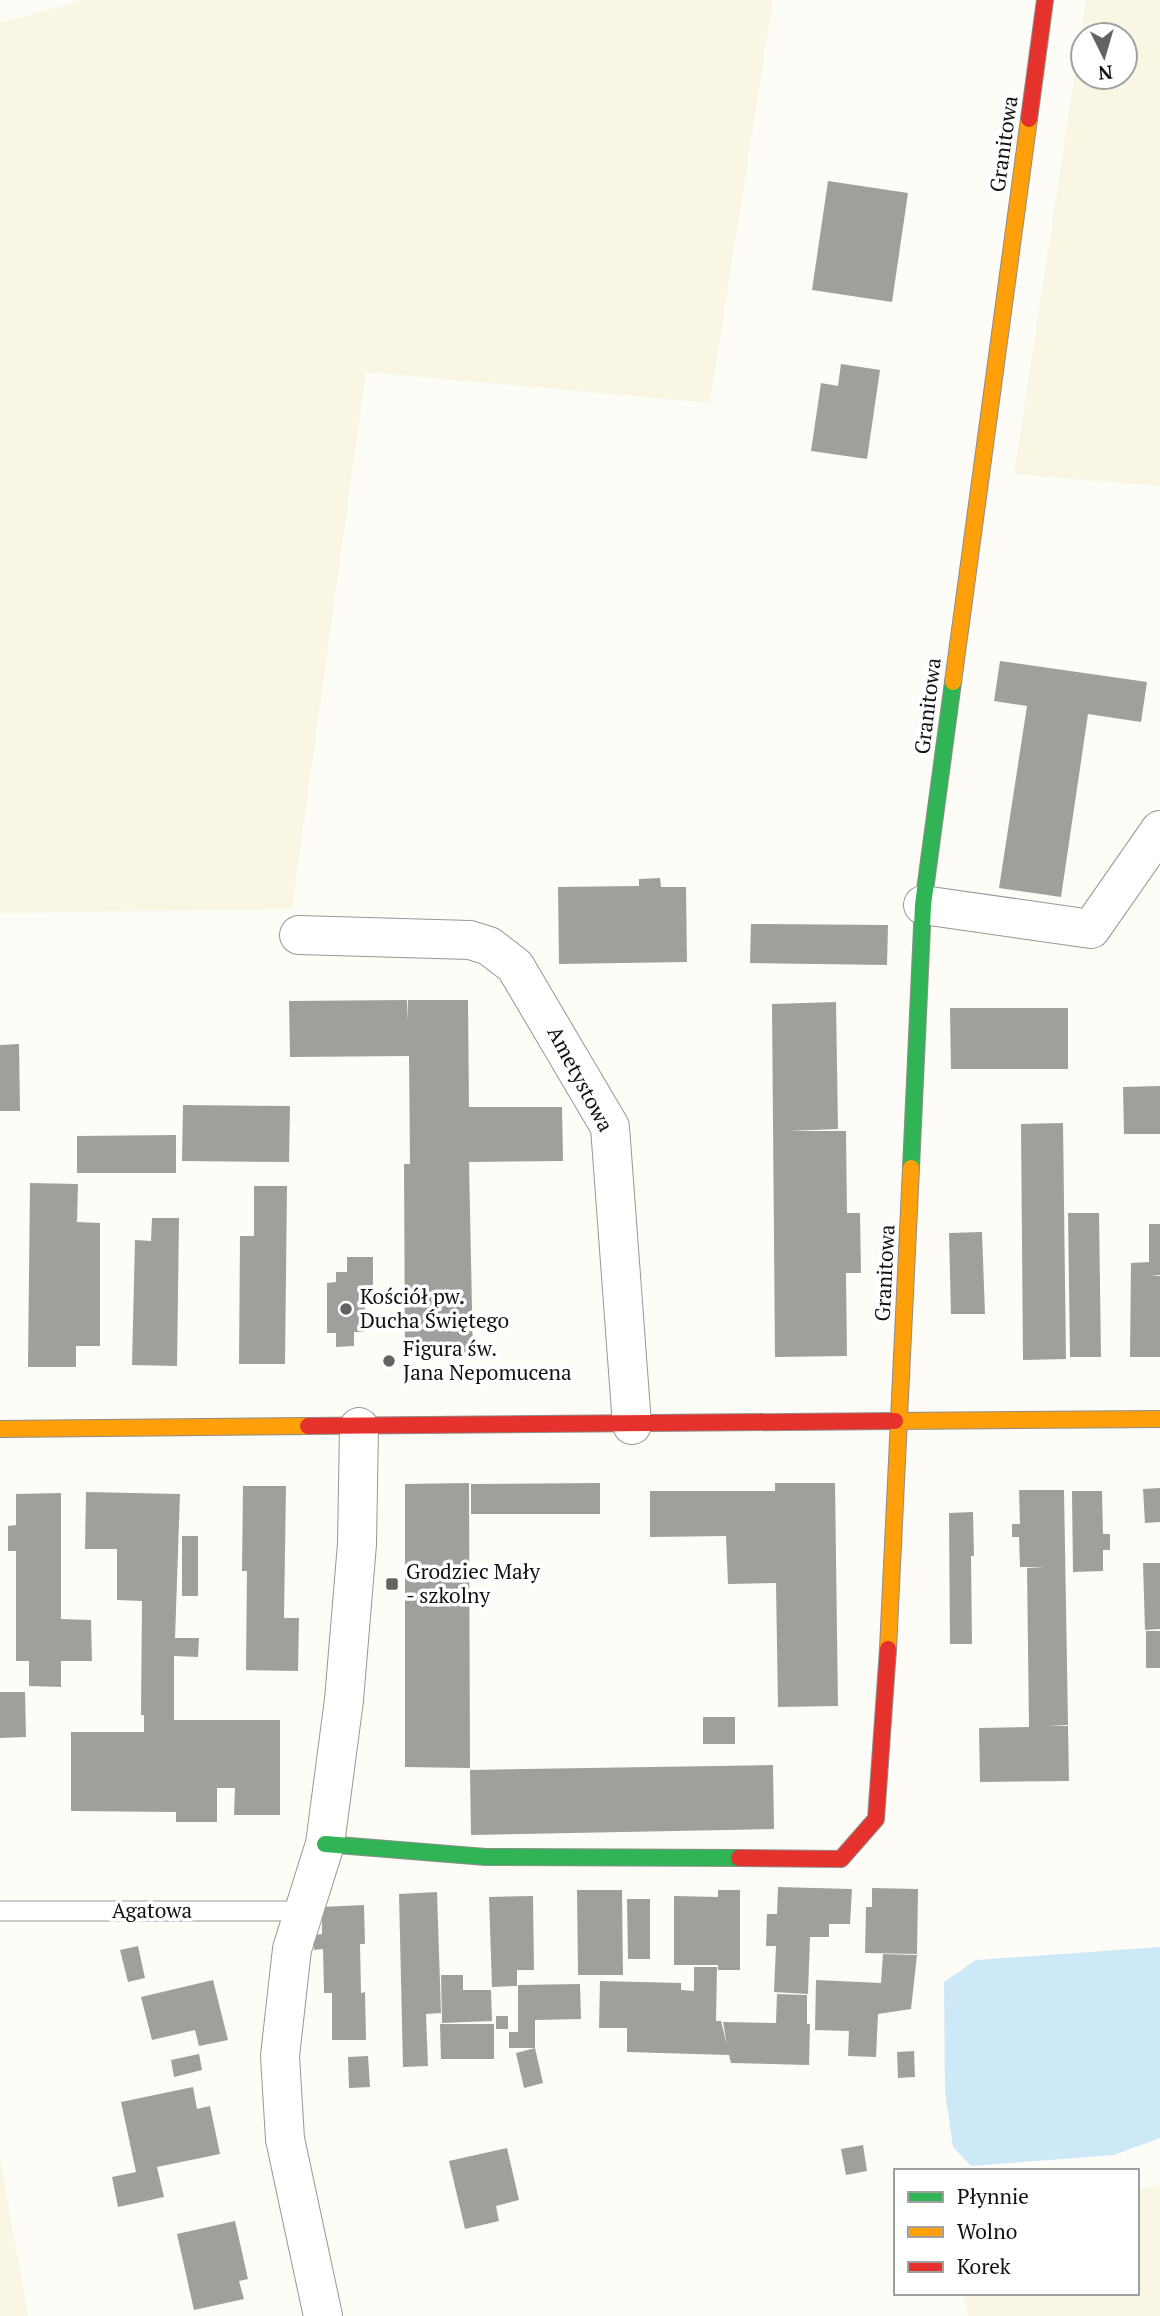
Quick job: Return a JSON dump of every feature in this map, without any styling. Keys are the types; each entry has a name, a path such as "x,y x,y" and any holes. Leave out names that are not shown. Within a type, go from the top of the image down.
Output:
{"street":[{"name":"Granitowa","path":"324,1844 486,1857 841,1859 876,1819 882,1757 900,1422 923,905 1045,0"},
{"path":"923,905 1091,929 1160,830"},
{"name":"Ametystowa","path":"299,935 470,940 489,946 515,966 610,1127 632,1424"},
{"path":"0,1429 1160,1419"},
{"path":"323,2316 285,2139 281,2056 292,1949 324,1844 344,1700 355,1570 359,1427"}],"lane":[{"name":"Agatowa","path":"0,1911 304,1911"}],"shaded area":[{"path":"85,0 773,0 710,403 366,372 292,909 0,913 0,23"},
{"path":"1086,0 1160,0 1160,486 1014,474 1072,91 1139,91 1139,21 1083,21"},
{"path":"0,2157 28,2316 0,2316"},
{"path":"1160,2184 1160,2316 968,2316 963,2295 1139,2295 1139,2190"}],"water":[{"path":"1160,1947 1160,2138 1114,2155 971,2166 953,2147 945,2091 944,1982 976,1960"}],"building":[{"path":"828,181 908,193 892,302 812,290"},
{"path":"841,364 880,370 867,459 811,451 821,383 838,386"},
{"path":"1000,661 1147,682 1141,722 1088,714 1061,897 999,888 1027,706 994,701"},
{"path":"660,878 661,887 686,887 687,962 559,964 558,887 639,886 639,879"},
{"path":"751,924 888,925 887,965 750,963"},
{"path":"407,1000 407,1022 408,1000 468,1000 469,1107 562,1107 563,1161 469,1162 473,1357 405,1358 404,1164 410,1164 409,1056 290,1057 289,1001"},
{"path":"836,1002 838,1129 788,1131 846,1131 847,1213 860,1213 861,1273 846,1273 847,1356 775,1357 772,1004"},
{"path":"950,1008 1068,1008 1068,1069 951,1069"},
{"path":"19,1044 20,1111 0,1111 0,1045"},
{"path":"1160,1086 1160,1134 1124,1134 1123,1087"},
{"path":"183,1105 290,1106 289,1162 182,1161"},
{"path":"1063,1123 1066,1359 1023,1360 1021,1124"},
{"path":"176,1135 176,1173 77,1173 77,1136"},
{"path":"30,1183 78,1184 77,1222 100,1223 100,1346 76,1346 76,1367 28,1367"},
{"path":"254,1186 287,1186 285,1364 239,1364 240,1236 254,1236"},
{"path":"1068,1213 1099,1213 1101,1357 1070,1357"},
{"path":"152,1218 179,1218 177,1366 132,1365 135,1240 151,1241"},
{"path":"1149,1224 1160,1224 1160,1275 1151,1275 1160,1276 1160,1357 1130,1357 1131,1263 1149,1262"},
{"path":"982,1232 985,1314 951,1314 949,1233"},
{"name":"Kościół pw. Ducha Świętego","path":"347,1257 373,1257 373,1285 365,1285 365,1332 354,1332 354,1346 336,1347 336,1333 327,1333 327,1283 336,1282 336,1272 347,1272"},
{"path":"469,1483 470,1768 405,1767 405,1484"},
{"path":"600,1483 600,1514 471,1514 471,1484"},
{"path":"775,1483 835,1483 838,1706 778,1707 776,1583 728,1584 726,1536 650,1537 650,1491 775,1491"},
{"path":"243,1486 286,1486 284,1618 299,1618 298,1671 246,1670 247,1571 242,1571"},
{"path":"1160,1488 1160,1522 1145,1523 1143,1489"},
{"path":"1019,1490 1064,1490 1068,1725 1048,1726 1068,1726 1069,1781 980,1782 979,1728 1029,1727 1027,1568 1045,1567 1020,1567 1019,1537 1012,1537 1012,1524 1020,1524"},
{"path":"1072,1491 1102,1491 1103,1534 1110,1534 1110,1550 1103,1550 1103,1571 1073,1572"},
{"path":"86,1492 180,1494 175,1638 199,1638 198,1657 174,1656 174,1720 280,1720 280,1815 234,1815 235,1788 217,1788 217,1822 176,1822 176,1812 71,1811 71,1732 144,1732 144,1715 141,1715 142,1601 117,1600 117,1549 85,1549"},
{"path":"61,1493 61,1619 91,1620 92,1661 61,1661 61,1687 29,1686 29,1661 16,1661 16,1551 8,1551 8,1526 16,1525 16,1494"},
{"path":"973,1512 972,1644 950,1644 949,1513"},
{"path":"182,1536 198,1536 198,1596 182,1596"},
{"path":"1143,1563 1160,1563 1160,1629 1145,1630"},
{"path":"1146,1631 1160,1631 1160,1668 1146,1668"},
{"path":"0,1692 25,1692 26,1737 0,1738"},
{"path":"703,1717 735,1717 735,1744 703,1744"},
{"path":"773,1765 774,1829 471,1835 470,1770"},
{"path":"778,1887 852,1889 850,1924 829,1924 829,1937 810,1937 808,1994 774,1992 776,1946 766,1946 767,1914 777,1914"},
{"path":"872,1888 918,1889 917,1954 865,1953 866,1907 872,1907"},
{"path":"577,1890 622,1890 623,1975 578,1975"},
{"path":"718,1890 740,1890 740,1970 718,1970 718,1965 674,1965 674,1896 718,1897"},
{"path":"437,1892 441,2013 426,2014 428,2066 403,2067 399,1894"},
{"path":"533,1896 534,1970 517,1970 517,1986 492,1987 489,1897"},
{"path":"627,1899 650,1899 650,1959 628,1959"},
{"path":"364,1905 365,1944 360,1944 366,2040 332,2040 332,1993 324,1993 323,1949 314,1950 314,1935 322,1934 322,1907"},
{"path":"138,1946 145,1978 128,1982 120,1950"},
{"path":"883,1954 917,1955 911,2009 878,2014 876,2057 848,2056 849,2031 815,2030 816,1980 881,1983"},
{"path":"694,1967 717,1967 716,2021 721,2021 727,2045 723,2022 776,2023 777,1994 807,1995 807,2024 810,2024 809,2065 731,2063 729,2055 627,2052 627,2028 599,2028 600,1981 681,1983 681,1990 694,1991"},
{"path":"441,1975 463,1975 463,1990 491,1990 492,2021 442,2023"},
{"path":"213,1980 228,2040 199,2046 195,2030 152,2040 141,1997"},
{"path":"580,1984 581,2019 535,2020 535,2048 509,2048 509,2032 518,2032 518,1985"},
{"path":"496,2016 508,2016 508,2029 496,2029"},
{"path":"440,2024 494,2024 494,2059 441,2059"},
{"path":"535,2048 543,2083 524,2088 516,2053"},
{"path":"914,2051 915,2077 898,2078 897,2052"},
{"path":"199,2054 202,2070 174,2077 171,2060"},
{"path":"368,2056 370,2087 349,2088 348,2057"},
{"path":"193,2087 197,2109 210,2106 220,2154 157,2167 164,2197 118,2207 112,2177 136,2172 121,2102"},
{"path":"863,2145 867,2171 846,2175 841,2149"},
{"path":"507,2148 519,2200 496,2206 499,2221 465,2229 449,2161"},
{"path":"235,2221 248,2279 239,2281 244,2299 194,2310 177,2234"}],"traffic: fast":[{"path":"911,1168 923,905 953,682"},
{"path":"325,1844 486,1857 739,1858"}],"traffic: slow":[{"path":"953,682 1029,119"},
{"path":"888,1649 911,1168"},
{"path":"895,1421 1160,1419"},
{"path":"0,1429 308,1426"}],"traffic: jam":[{"path":"1029,119 1045,0"},
{"path":"308,1426 895,1421"},
{"path":"739,1858 841,1859 876,1819 888,1649"}],"place":[{"name":"Kościół pw. Ducha Świętego","path":"346,1309"},
{"name":"Figura św. Jana Nepomucena","path":"389,1361"},
{"name":"Grodziec Mały - szkolny","path":"392,1584"}]}
